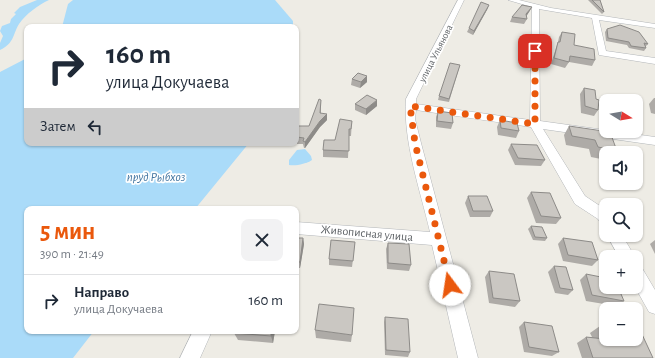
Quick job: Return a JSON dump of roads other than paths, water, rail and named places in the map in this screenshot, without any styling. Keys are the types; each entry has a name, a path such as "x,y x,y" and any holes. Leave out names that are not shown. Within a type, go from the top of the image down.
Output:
{"street":[{"name":"улица Ульянова","path":"410,106 411,99 461,0"},
{"path":"511,0 535,7 655,26"},
{"path":"535,7 535,124 580,200 599,212"},
{"path":"595,17 602,53 655,61"},
{"path":"468,358 415,143 410,106 655,142"},
{"name":"Живописная улица","path":"299,228 439,239"},
{"path":"643,285 655,306"},
{"path":"190,358 202,334"}],"water":[{"path":"37,0 49,0 37,7 25,17 19,24 11,41 0,50 0,43 3,36 0,31 2,26 10,23 11,19 16,14 14,13 20,7"},
{"path":"73,0 275,0 293,21 293,24 63,24 68,4"},
{"name":"пруд Рыбхоз","path":"24,60 24,146 247,146 197,206 24,206 24,334 92,334 73,358 0,358 0,72"},
{"path":"305,149 311,156 312,160 307,163 289,165 289,160 297,150"}]}
